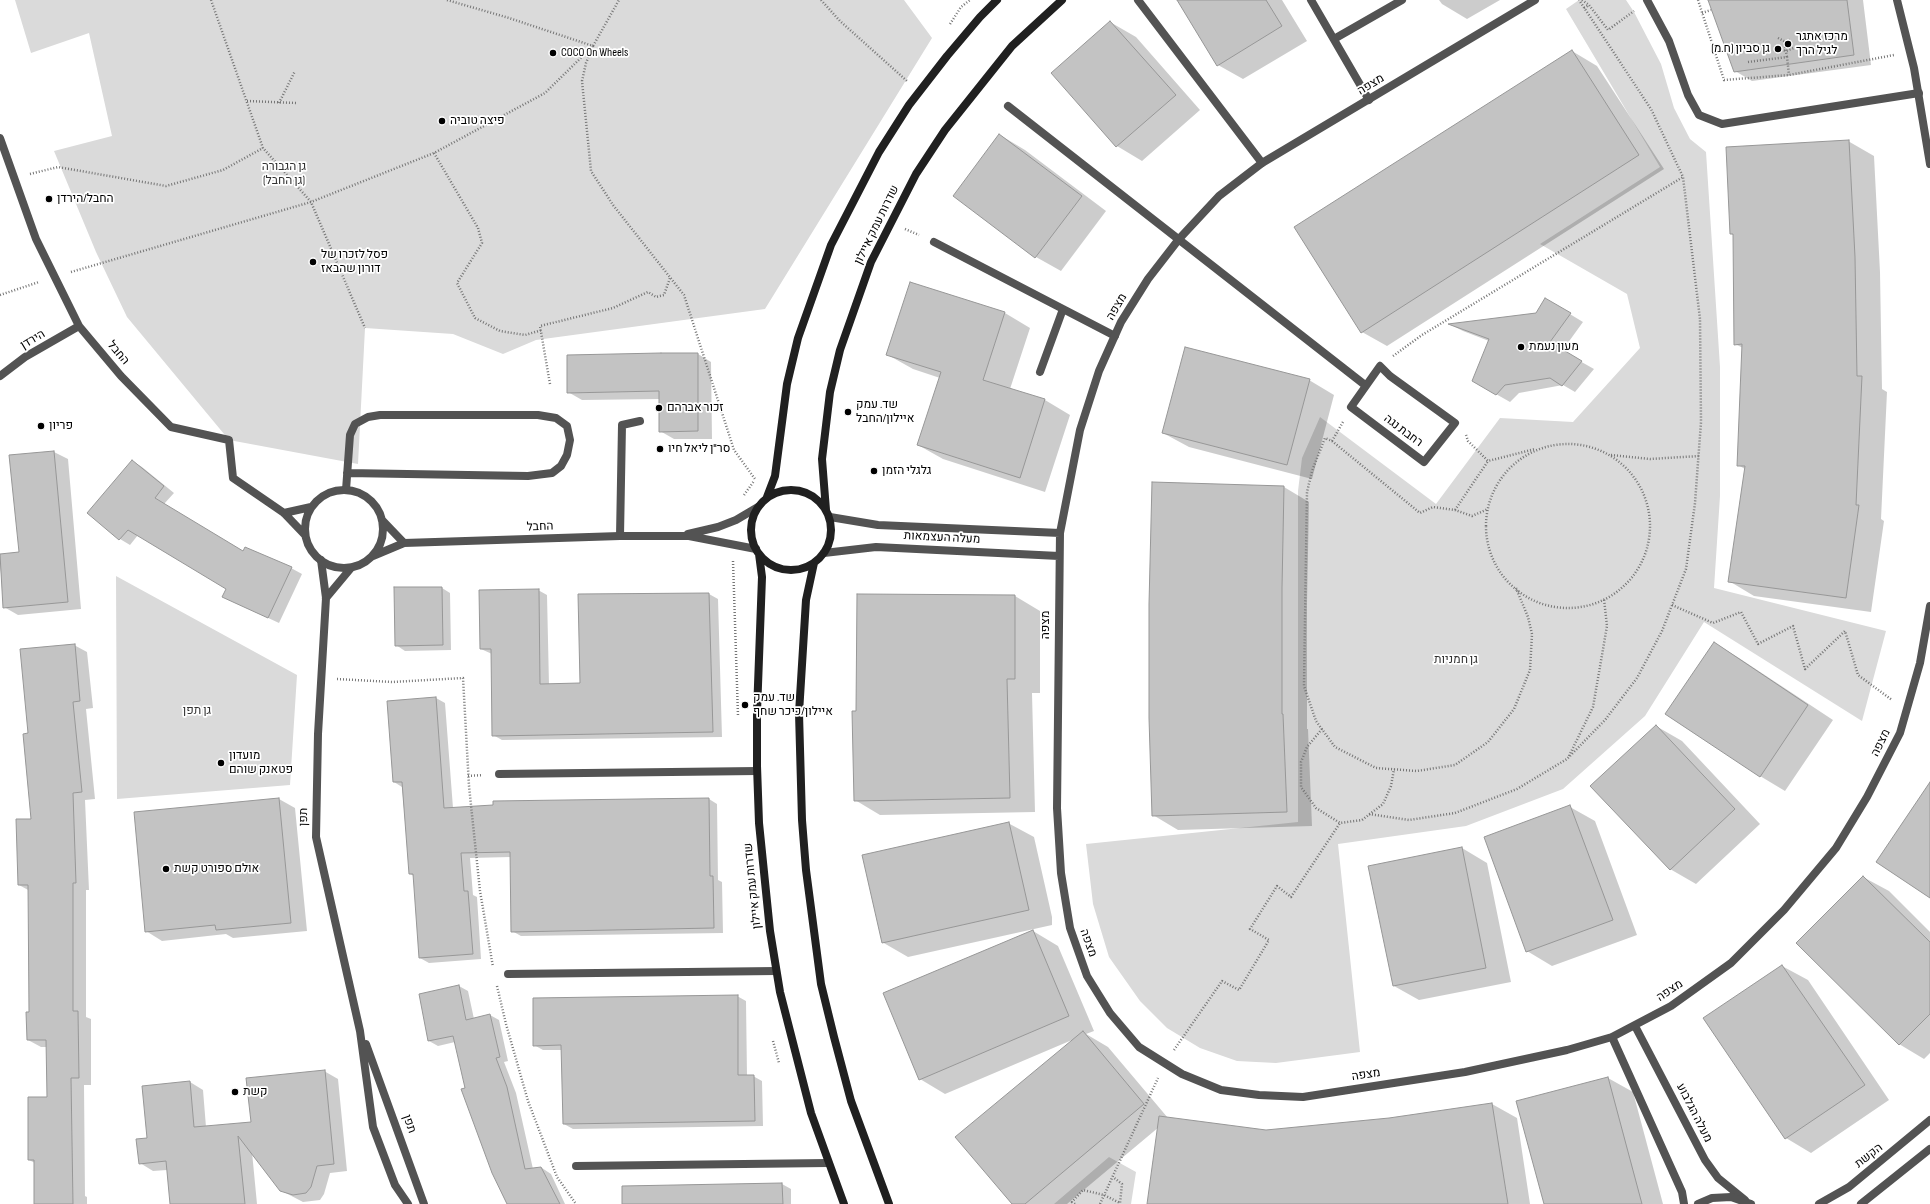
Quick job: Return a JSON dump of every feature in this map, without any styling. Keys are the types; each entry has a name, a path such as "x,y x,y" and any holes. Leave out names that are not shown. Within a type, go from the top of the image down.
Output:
{"main road":[{"path":"768,498 775,476 787,384 798,338 831,245 879,152 920,91 975,22 997,0"},
{"name":"שדרות עמק איילון","path":"828,514 822,459 830,392 840,350 871,262 890,222 916,174 949,124 1012,46 1062,0"},
{"path":"794,490 812,496 823,505 828,514 832,531 829,544 824,553 814,563 802,569 788,570 770,564 758,552 753,542 751,528 758,507 768,498 780,491 794,490"},
{"name":"שדרות עמק איילון","path":"758,552 762,577 757,712 757,771 763,874 776,971 795,1054 811,1113 844,1204"},
{"path":"814,563 806,600 800,713 802,820 807,886 821,984 834,1037 851,1101 889,1204"}],"street":[{"path":"1138,0 1262,163"},
{"path":"1311,0 1369,100"},
{"path":"1334,39 1402,0"},
{"name":"מצפה","path":"1535,0 1262,163 1219,196 1179,239 1148,279 1121,322 1099,371 1080,430 1060,534 1058,808 1062,873 1070,928 1087,976 1110,1013 1139,1047 1182,1074 1221,1090 1259,1095 1304,1097 1465,1072 1567,1050 1612,1037 1635,1026 1670,1006 1732,963 1784,910 1836,848 1867,797 1900,733 1920,663 1930,606"},
{"path":"1897,0 1910,52 1930,164"},
{"path":"1647,1 1669,41 1688,95 1699,115 1722,124 1918,93"},
{"path":"1008,106 1365,385"},
{"name":"החבל","path":"0,138 36,239 79,326 121,376 170,427 229,440 233,478 284,513 305,535"},
{"path":"934,242 1115,336"},
{"path":"1040,372 1063,309"},
{"name":"הירדן","path":"0,376 25,357 79,326"},
{"path":"1351,407 1365,385 1380,366"},
{"name":"רחבת נגה","path":"1351,407 1424,462 1455,423 1390,376 1380,366"},
{"path":"346,490 347,473 350,435 355,424 368,417 380,415 538,415 556,418 567,426 570,440 567,455 561,466 552,472 528,476 347,473"},
{"path":"620,536 622,425 640,421"},
{"path":"346,490 358,493 369,499 378,509 382,520 383,533 380,545 373,556 363,563 351,568 339,568 325,564 308,545 305,535 306,519 311,507 321,497 333,492 346,490"},
{"path":"284,513 311,507"},
{"name":"החבל","path":"676,536 718,528 736,520 758,507"},
{"name":"מעלה העצמאות","path":"828,514 878,524 1060,534"},
{"path":"382,520 404,543"},
{"name":"החבל","path":"373,556 404,543 620,536 676,536 720,541 758,552"},
{"name":"מעלה העצמאות","path":"824,553 876,547 1059,556"},
{"name":"תפן","path":"320,560 326,598 321,679 316,837 360,1031 374,1127 395,1185 408,1204"},
{"path":"326,598 351,568"},
{"path":"499,774 757,771"},
{"path":"508,974 776,971"},
{"name":"מעלה הגלבוע","path":"1635,1026 1705,1160 1718,1178 1748,1202"},
{"name":"תפן","path":"360,1031 424,1204"},
{"path":"1612,1037 1682,1192 1684,1204"},
{"name":"הקשת","path":"1819,1204 1849,1187 1930,1120"},
{"path":"1860,1204 1930,1149"},
{"path":"576,1166 828,1163"},
{"path":"1698,1204 1712,1198 1731,1197 1748,1202"}],"path":[{"path":"211,0 263,148 310,202 365,328"},
{"path":"447,0 509,18 594,46"},
{"path":"619,0 586,63 582,81 591,171 613,205 684,295 734,450 756,479"},
{"path":"821,0 840,21 920,91"},
{"path":"1581,0 1589,5 1608,30 1647,1"},
{"path":"1369,814 1409,820 1455,813 1517,789 1567,759 1605,720 1637,678 1662,631 1686,569 1695,503 1701,422 1700,319 1683,177 1651,109 1584,8 1581,0"},
{"path":"1698,0 1724,80 1789,75 1910,52"},
{"path":"1584,8 1589,5"},
{"path":"1702,13 1711,10"},
{"path":"1778,38 1784,41 1790,40"},
{"path":"1784,41 1789,75"},
{"path":"0,295 54,277 310,202 434,153 545,93 594,46"},
{"path":"1778,49 1786,51 1794,48"},
{"path":"1748,62 1787,57"},
{"path":"279,103 295,71"},
{"path":"247,101 296,104"},
{"path":"14,178 58,167 166,186 223,170 263,148"},
{"path":"434,153 478,228 482,243 458,283 475,318 500,331 525,335 542,330"},
{"path":"1380,366 1422,335 1683,177"},
{"path":"890,222 934,242"},
{"path":"550,384 542,330 540,326 613,308 648,292 656,297 664,295 670,278"},
{"path":"1332,441 1351,407"},
{"path":"1488,509 1472,516 1455,510 1432,507 1420,513 1332,441 1325,438 1312,471 1307,492 1304,686 1316,721 1335,747 1376,768 1417,771 1455,765 1488,742 1514,709 1530,670 1532,634 1528,617 1516,588"},
{"path":"1610,455 1630,471 1644,492 1650,517 1649,542 1640,565 1625,585 1604,599 1581,606 1558,607 1535,601 1516,588 1501,572 1491,553 1486,531 1488,509 1496,486 1511,466 1532,452 1555,444 1584,445 1610,455 1650,459 1699,456"},
{"path":"1455,510 1488,461"},
{"path":"1567,759 1593,707 1607,626 1604,599"},
{"path":"1672,605 1713,623 1741,612 1758,644 1793,626 1805,669 1845,631 1858,676 1906,709"},
{"path":"321,679 392,682 463,678 469,786 480,891 494,972"},
{"path":"1322,729 1307,747 1301,762 1301,787 1316,808 1340,824 1362,820 1383,804 1391,786 1394,769"},
{"path":"1100,1204 1165,1063 1222,981 1239,990 1269,940 1250,929 1277,886 1291,896 1340,824"},
{"path":"496,980 506,1024 528,1101 557,1177 576,1204"},
{"path":"1075,1204 1072,1202 1083,1190 1104,1195 1120,1203 1122,1184 1112,1177"}],"green space":[{"name":"גן הגבורה (גן החבל)","path":"15,0 904,0 932,38 765,309 536,340 503,354 453,334 365,328 358,464 229,440 127,317 96,252 54,151 112,136 89,33 31,53"},
{"name":"גן חמניות","path":"1579,0 1626,0 1634,12 1661,64 1674,108 1690,139 1706,152 1720,367 1720,496 1714,588 1886,631 1862,721 1704,622 1645,716 1563,789 1466,826 1338,844 1360,1052 1276,1063 1237,1061 1200,1048 1167,1028 1140,1001 1109,957 1093,904 1086,844 1298,822 1298,491 1302,458 1320,417 1436,504 1500,418 1573,422 1640,348 1627,294 1540,244 1660,167 1566,9"},
{"name":"גן תפן","path":"116,576 297,675 290,785 117,799"},
{"path":"1109,1157 1136,1172 1131,1204 1054,1204"}],"building":[{"path":"1177,0 1266,0 1282,26 1217,66"},
{"name":"מרכז אתגר לגיל הרך","path":"1708,0 1847,0 1854,55 1734,72"},
{"path":"1110,21 1176,95 1116,147 1051,73"},
{"path":"1572,50 1639,155 1361,333 1294,227"},
{"path":"999,134 1082,196 1035,258 953,196"},
{"path":"1849,140 1855,257 1857,376 1862,376 1856,505 1859,505 1846,598 1728,582 1745,466 1737,466 1742,344 1734,345 1733,234 1730,234 1726,147"},
{"path":"910,282 1005,312 983,380 1045,399 1020,478 917,445 941,372 886,355"},
{"name":"מעון נעמת","path":"1545,298 1571,313 1550,342 1582,361 1562,386 1550,378 1505,385 1496,395 1472,381 1489,339 1448,324 1536,313"},
{"path":"1185,347 1310,379 1287,465 1162,433"},
{"path":"698,353 698,431 659,432 659,391 567,393 567,355"},
{"path":"54,451 68,602 3,608 0,554 19,552 9,455"},
{"path":"132,460 164,486 155,498 243,551 245,547 292,567 268,618 222,597 226,589 128,530 119,540 87,513"},
{"path":"1152,482 1284,486 1282,714 1287,812 1152,816 1149,718 1149,604"},
{"path":"394,587 442,587 443,645 395,646"},
{"path":"539,589 540,684 580,683 578,594 709,593 713,732 492,736 491,649 480,649 479,590"},
{"path":"857,594 1015,595 1015,679 1007,679 1010,798 854,801 852,711 856,711"},
{"path":"1714,642 1808,705 1760,777 1665,714"},
{"path":"75,644 80,701 73,702 82,792 73,793 76,883 73,883 73,1011 78,1011 79,1078 71,1078 73,1204 34,1204 34,1160 28,1160 28,1097 47,1097 46,1040 27,1040 26,1012 29,1012 28,885 18,885 16,819 31,819 23,734 28,733 20,649"},
{"path":"436,697 444,808 493,805 493,801 709,798 710,876 713,876 714,928 511,932 510,852 461,853 464,891 468,891 473,954 419,958 413,874 409,874 402,782 393,782 387,701"},
{"path":"1656,725 1735,809 1670,870 1590,786"},
{"path":"1930,782 1930,898 1876,862"},
{"path":"279,798 291,923 216,930 215,925 145,932 134,812"},
{"path":"1570,805 1613,920 1526,952 1484,837"},
{"path":"1009,822 1029,910 882,943 862,855"},
{"path":"1462,847 1486,968 1393,986 1368,866"},
{"path":"1863,876 1930,942 1930,1014 1899,1045 1796,943"},
{"path":"1033,930 1069,1016 919,1080 883,993"},
{"path":"1782,965 1865,1085 1785,1139 1703,1018"},
{"path":"459,985 466,1020 490,1014 500,1057 496,1058 507,1087 525,1169 541,1167 560,1204 507,1204 492,1173 461,1089 465,1088 453,1036 428,1041 419,994"},
{"path":"738,995 738,1075 754,1075 755,1121 563,1124 561,1045 533,1046 533,998"},
{"path":"1083,1031 1144,1104 1025,1204 1012,1204 955,1137"},
{"path":"325,1070 334,1164 317,1166 311,1187 306,1193 293,1195 280,1191 238,1136 245,1204 170,1204 166,1161 139,1164 136,1139 147,1138 142,1086 190,1081 194,1127 251,1122 246,1078"},
{"path":"1608,1077 1642,1204 1544,1204 1516,1101"},
{"path":"1492,1103 1508,1204 1147,1204 1159,1116 1266,1130 1389,1118"},
{"path":"782,1183 783,1204 622,1204 622,1186"}],"place":[{"name":"מרכז אתגר לגיל הרך","path":"1788,44"},
{"name":"גן סביון (ח.מ)","path":"1778,49"},
{"name":"COCO On Wheels","path":"553,53"},
{"name":"פיצה טוביה","path":"442,121"},
{"name":"החבל/הירדן","path":"49,199"},
{"name":"פסל לזכרו של דורון שהבאז","path":"313,262"},
{"name":"מעון נעמת","path":"1521,347"},
{"name":"זכור אברהם","path":"659,408"},
{"name":"שד. עמק איילון/החבל","path":"848,412"},
{"name":"פריון","path":"41,426"},
{"name":"סר\"ן ליאל חיו","path":"660,449"},
{"name":"גלגלי הזמן","path":"874,471"},
{"name":"שד. עמק איילון/כיכר שחף","path":"745,705"},
{"name":"מועדון פטאנק שוהם","path":"221,763"},
{"name":"אולם ספורט קשת","path":"166,869"},
{"name":"קשת","path":"235,1092"}]}
